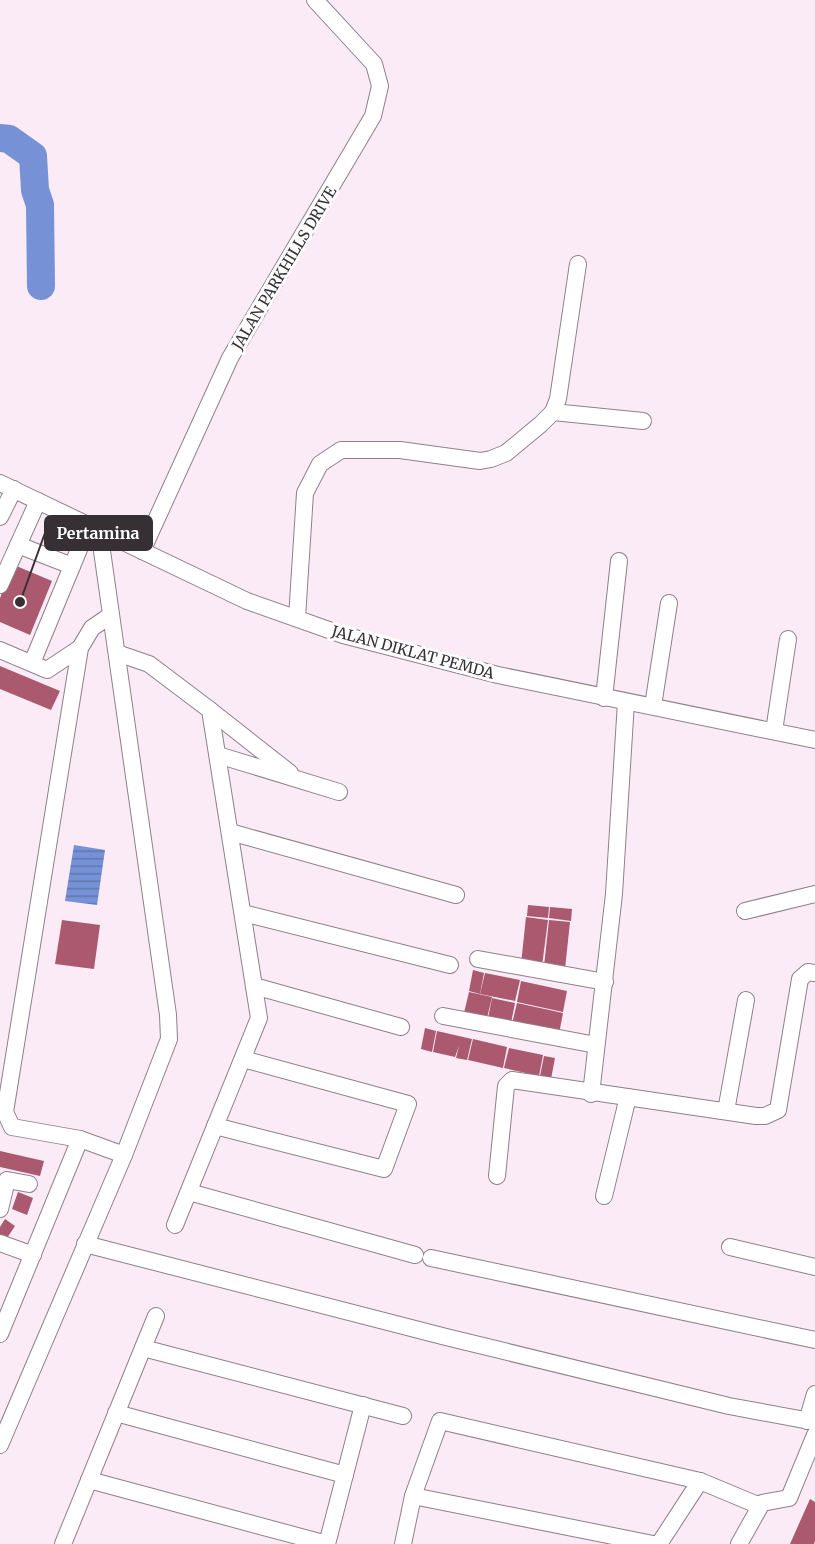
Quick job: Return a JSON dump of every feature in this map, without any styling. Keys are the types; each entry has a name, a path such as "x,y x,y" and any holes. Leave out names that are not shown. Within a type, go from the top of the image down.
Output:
{"street":[{"name":"JALAN PARKHILLS DRIVE","path":"142,550 231,358 373,116 380,86 374,64 315,0"},
{"path":"297,618 305,493 320,464 341,450 400,450 480,462 506,453 553,412 558,399 578,264"},
{"path":"553,412 643,421"},
{"name":"JALAN DIKLAT PEMDA","path":"7,486 247,601 343,635 432,660 604,698 815,740"},
{"path":"0,517 7,486"},
{"path":"0,585 38,501"},
{"path":"33,663 72,566 94,528"},
{"path":"0,1445 85,1244 119,1153 168,1038 168,1015 117,653 94,528"},
{"path":"18,544 72,566"},
{"path":"604,698 620,561"},
{"path":"653,706 669,603"},
{"path":"111,615 92,628 80,648 2,1112 12,1127 84,1141 119,1153"},
{"path":"774,731 788,639"},
{"path":"0,650 47,670 80,648"},
{"path":"117,653 149,664 298,779"},
{"path":"591,1094 614,894 626,702"},
{"path":"175,1226 259,1018 210,710"},
{"path":"218,755 339,792"},
{"path":"230,832 456,895"},
{"path":"745,911 815,894"},
{"path":"243,913 450,965"},
{"path":"478,959 605,982"},
{"path":"497,1176 508,1082 765,1116 778,1110 800,979 808,972 815,973"},
{"path":"254,986 401,1027"},
{"path":"726,1111 746,1000"},
{"path":"443,1016 596,1045"},
{"path":"215,1126 384,1168 408,1104 243,1059"},
{"path":"604,1196 628,1097"},
{"path":"0,1334 84,1141"},
{"path":"0,1209 4,1179 28,1184"},
{"path":"189,1192 423,1257 815,1340"},
{"path":"0,1243 33,1255"},
{"path":"85,1244 457,1340 812,1426"},
{"path":"730,1247 811,1264"},
{"path":"63,1544 156,1316"},
{"path":"143,1348 403,1416"},
{"path":"739,1544 760,1506 765,1502 784,1501 789,1498 812,1426 815,1394"},
{"path":"89,1480 327,1544 363,1405"},
{"path":"116,1413 345,1475"},
{"path":"403,1544 413,1496 440,1421 700,1481 760,1506"},
{"path":"659,1544 700,1481"},
{"path":"413,1496 653,1544"}],"water":[{"path":"74,845 105,850 97,905 65,901"}],"building":[{"path":"14,565 52,581 30,635 0,622 0,598"},
{"path":"0,666 60,691 51,710 0,689"},
{"path":"528,905 549,907 548,918 527,916"},
{"path":"550,907 572,909 571,921 549,918"},
{"path":"526,917 548,920 542,966 521,964"},
{"path":"62,920 100,925 94,969 55,964"},
{"path":"549,920 570,922 565,969 544,966"},
{"path":"473,970 484,973 480,994 469,991"},
{"path":"485,973 520,980 515,1001 480,994"},
{"path":"521,981 567,991 563,1012 517,1002"},
{"path":"469,992 492,997 487,1018 464,1013"},
{"path":"492,998 515,1003 511,1023 488,1018"},
{"path":"517,1003 563,1013 559,1034 512,1024"},
{"path":"425,1028 436,1031 432,1052 421,1049"},
{"path":"437,1031 472,1039 467,1060 456,1058 459,1046 455,1057 433,1052"},
{"path":"473,1039 507,1047 503,1068 468,1060"},
{"path":"509,1048 543,1055 539,1076 504,1068"},
{"path":"544,1056 555,1058 551,1079 540,1076"},
{"path":"0,1151 44,1161 40,1176 0,1167"},
{"path":"18,1192 33,1198 27,1215 12,1209"},
{"path":"5,1219 15,1226 5,1241 0,1238 0,1227"},
{"path":"810,1499 815,1502 814,1544 790,1544"}],"waterway":[{"path":"0,138 9,139 33,156 35,190 40,205 41,286"}],"place":[{"name":"Pertamina","path":"20,602"}]}
